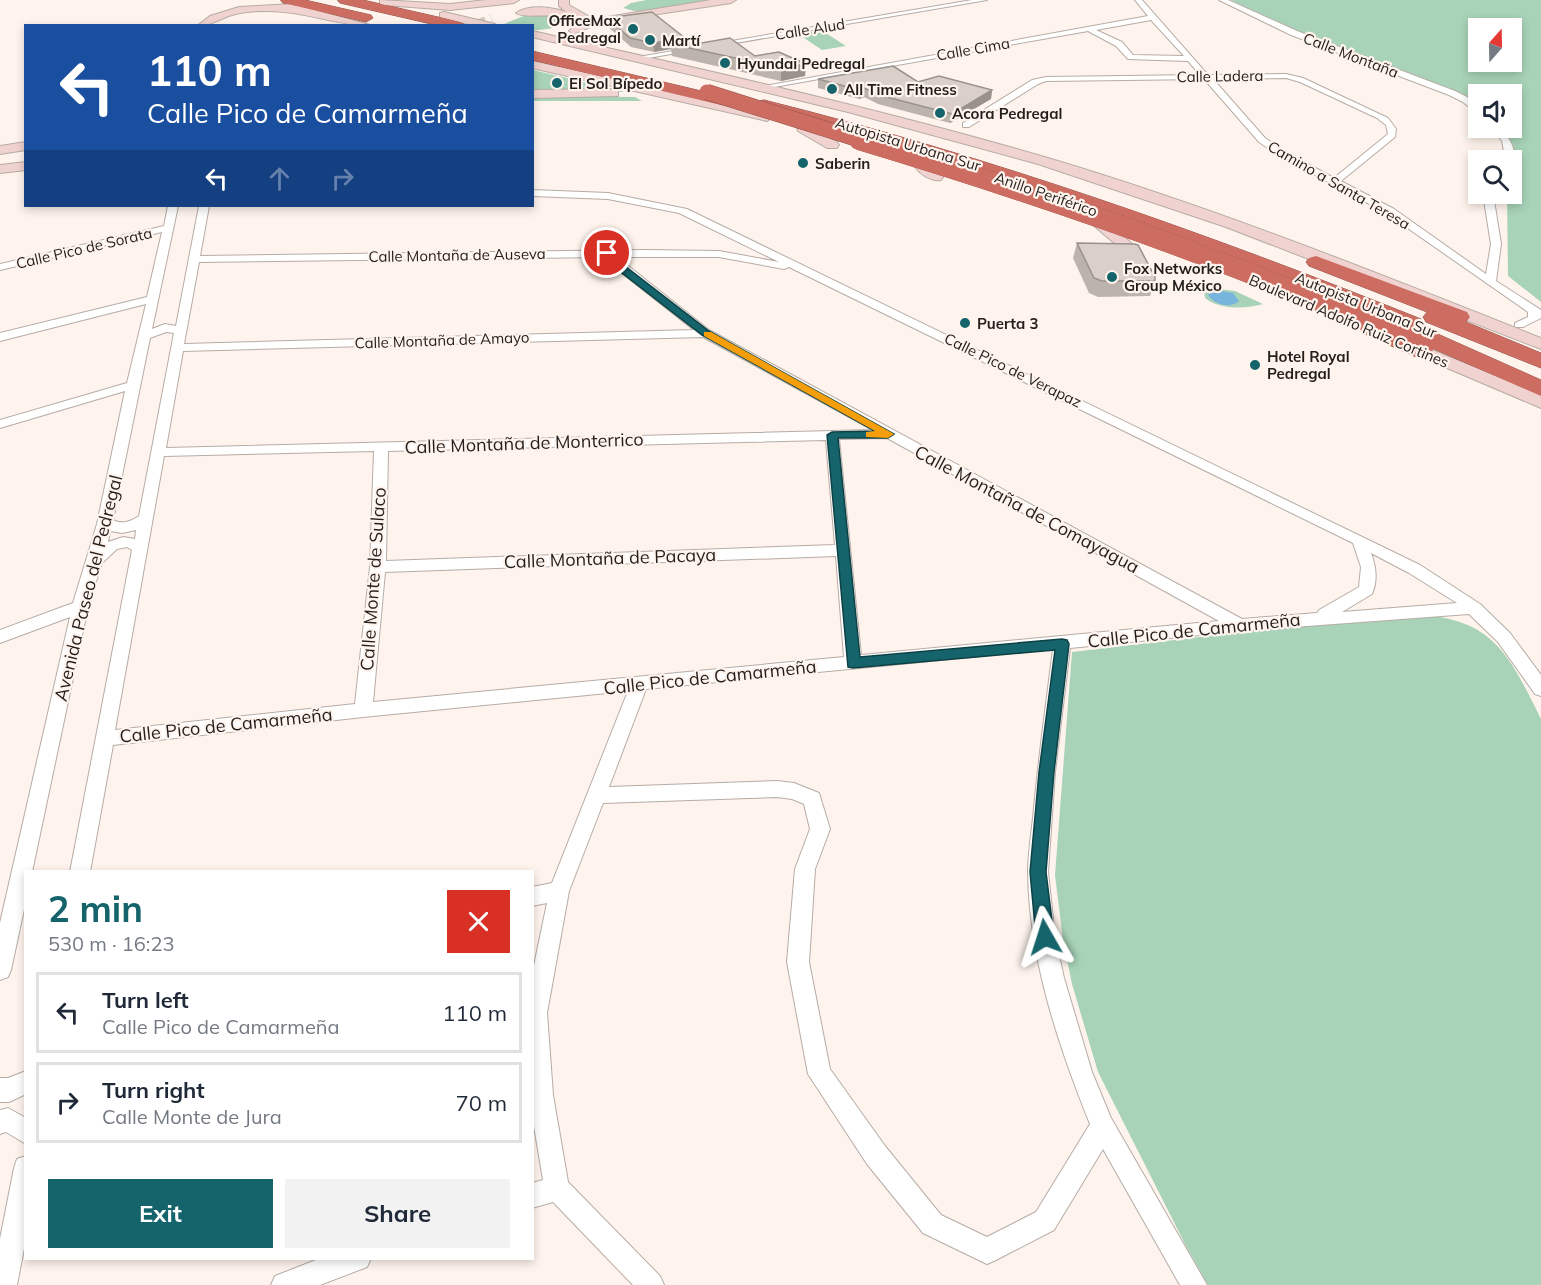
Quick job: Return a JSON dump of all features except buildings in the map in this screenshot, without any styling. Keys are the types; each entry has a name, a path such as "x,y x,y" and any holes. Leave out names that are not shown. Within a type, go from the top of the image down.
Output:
{"highway":[{"path":"288,0 393,24"},
{"path":"331,0 434,24"},
{"path":"345,0 466,24"},
{"path":"307,5 408,24"},
{"name":"Anillo Periférico","path":"534,44 690,77 921,137 1276,255 1541,362"},
{"name":"Autopista Urbana Sur","path":"534,45 718,96 896,139 1101,205 1271,266 1541,376"},
{"name":"Autopista Urbana Sur","path":"534,54 923,141 1120,206 1285,264 1541,369"},
{"name":"Anillo Periférico","path":"534,54 844,130 941,159 1140,226 1375,315 1541,390"},
{"path":"534,55 644,96"},
{"path":"718,96 1052,200 1169,241 1353,313 1495,382"},
{"path":"718,96 801,102 855,114 1052,169 1201,219 1369,281 1541,350"},
{"path":"1172,248 1375,315"}],"main road":[{"path":"266,0 307,5 363,24"},
{"path":"379,1 450,7 514,0"},
{"path":"505,16 537,0"},
{"path":"505,16 552,0"},
{"path":"617,54 579,38 574,31 582,25 598,20 731,0"},
{"path":"379,1 466,24 547,11 572,18 570,23 560,28 534,33"},
{"path":"564,2 583,17 582,25"},
{"path":"564,2 585,7"},
{"path":"192,24 217,3"},
{"path":"206,24 224,14 248,8 307,5"},
{"path":"621,5 618,7 626,13 645,13"},
{"path":"466,24 460,12 489,7 501,8 505,16"},
{"path":"534,33 866,111 1108,182 1245,228 1541,344"},
{"name":"Boulevard Adolfo Ruiz Cortines","path":"534,64 612,83 644,96 718,96 803,128 1097,221 1172,248 1541,402"},
{"path":"534,94 644,96"},
{"path":"803,128 832,146"},
{"path":"0,150 24,147"},
{"path":"0,169 24,166"},
{"path":"921,166 936,177"},
{"path":"1097,221 1125,245"}],"street":[{"name":"Calle Alud","path":"636,58 984,0"},
{"name":"Camino a Santa Teresa","path":"1138,0 1263,140 1281,153 1390,211 1538,313"},
{"name":"Calle Montaña","path":"1221,0 1294,33 1452,93 1468,102"},
{"name":"Calle Cima","path":"763,87 1154,17"},
{"path":"1088,29 1119,44 1131,57 1191,59"},
{"name":"Calle Ladera","path":"966,125 1040,80 1276,75 1293,77 1380,116 1390,123 1392,135 1336,181"},
{"name":"Calle Pico de Verapaz","path":"534,193 572,192 655,203 683,211 1359,540 1426,575 1474,608 1523,658 1541,689"},
{"path":"1490,204 1496,244 1490,282"},
{"name":"Avenida Paseo del Pedregal","path":"0,970 80,607 97,559 106,523 133,385 173,207"},
{"path":"80,870 204,207"},
{"name":"Calle Pico de Sorata","path":"0,267 168,228"},
{"name":"Calle Montaña de Auseva","path":"719,254 755,245"},
{"name":"Calle Montaña de Auseva","path":"195,259 607,253 719,254 805,270"},
{"name":"Calle Montaña de Comayagua","path":"607,253 622,268 705,333 1240,625"},
{"path":"0,337 152,299"},
{"path":"1519,326 1531,322 1538,313"},
{"path":"146,329 165,328 182,323"},
{"name":"Calle Montaña de Amayo","path":"178,348 705,333"},
{"path":"0,424 133,385"},
{"name":"Calle Montaña de Monterrico","path":"159,452 888,434"},
{"path":"832,435 853,663"},
{"name":"Calle Monte de Sulaco","path":"363,710 378,567 381,447"},
{"path":"106,523 120,529 140,523 147,517"},
{"name":"Calle Pico de Camarmeña","path":"1316,618 1350,601 1365,590 1369,567 1359,540"},
{"path":"97,559 110,546 123,541 135,544 141,549"},
{"name":"Calle Montaña de Pacaya","path":"378,567 843,550"},
{"path":"0,637 80,607"},
{"name":"Calle Pico de Camarmeña","path":"104,739 363,710 1240,625 1474,608"},
{"path":"1062,644 1046,772 1038,872 1045,937 1053,978 1081,1072 1103,1126 1194,1285"},
{"path":"639,684 559,891 536,1013 541,1095 557,1188 651,1285"},
{"path":"597,795 777,789 794,791 812,799 820,829 805,869 798,962 819,1074 876,1155 932,1224 987,1251 1045,1221 1103,1126"},
{"path":"534,897 559,891"},
{"path":"0,1090 9,1090 24,1083"},
{"path":"0,1122 8,1120 24,1131"},
{"path":"4,1285 24,1179"},
{"path":"534,1195 557,1188"},
{"path":"284,1285 353,1260"}],"green space":[{"path":"646,0 719,0 645,11 623,8 631,3"},
{"path":"1231,0 1541,0 1541,302 1508,276 1507,204 1522,204 1522,150 1514,150 1509,138 1522,138 1522,84 1468,84 1468,100 1451,90 1280,24"},
{"path":"531,13 563,16 566,22 554,28 537,30 534,30 534,24 504,24"},
{"path":"821,30 846,46 822,50 798,34"},
{"path":"534,70 622,91 534,92"},
{"path":"534,96 635,97 642,101 534,101"},
{"path":"1211,288 1235,291 1263,304 1248,307 1218,305 1205,298 1204,292"},
{"path":"1418,615 1444,618 1465,624 1483,633 1509,661 1541,719 1541,1285 1208,1285 1098,1072 1072,984 1063,940 1055,875 1072,652 1242,632"}],"water":[{"path":"1214,290 1233,293 1239,301 1231,305 1219,303 1208,295"}],"tunnel":[{"path":"481,24 492,19"}],"slow traffic":[{"path":"708,334 888,434 870,435"}],"place":[{"name":"OfficeMax Pedregal","path":"633,29"},
{"name":"Martí","path":"650,40"},
{"name":"Hyundai Pedregal","path":"725,63"},
{"name":"El Sol Bípedo","path":"557,83"},
{"name":"All Time Fitness","path":"832,89"},
{"name":"Acora Pedregal","path":"940,113"},
{"name":"Saberin","path":"803,163"},
{"name":"Fox Networks Group México","path":"1112,277"},
{"name":"Puerta 3","path":"965,323"},
{"name":"Hotel Royal Pedregal","path":"1255,365"}],"route":[{"path":"607,253 622,268 705,333 888,434 832,435 853,663 1062,644 1046,772 1038,872 1045,937"}]}
